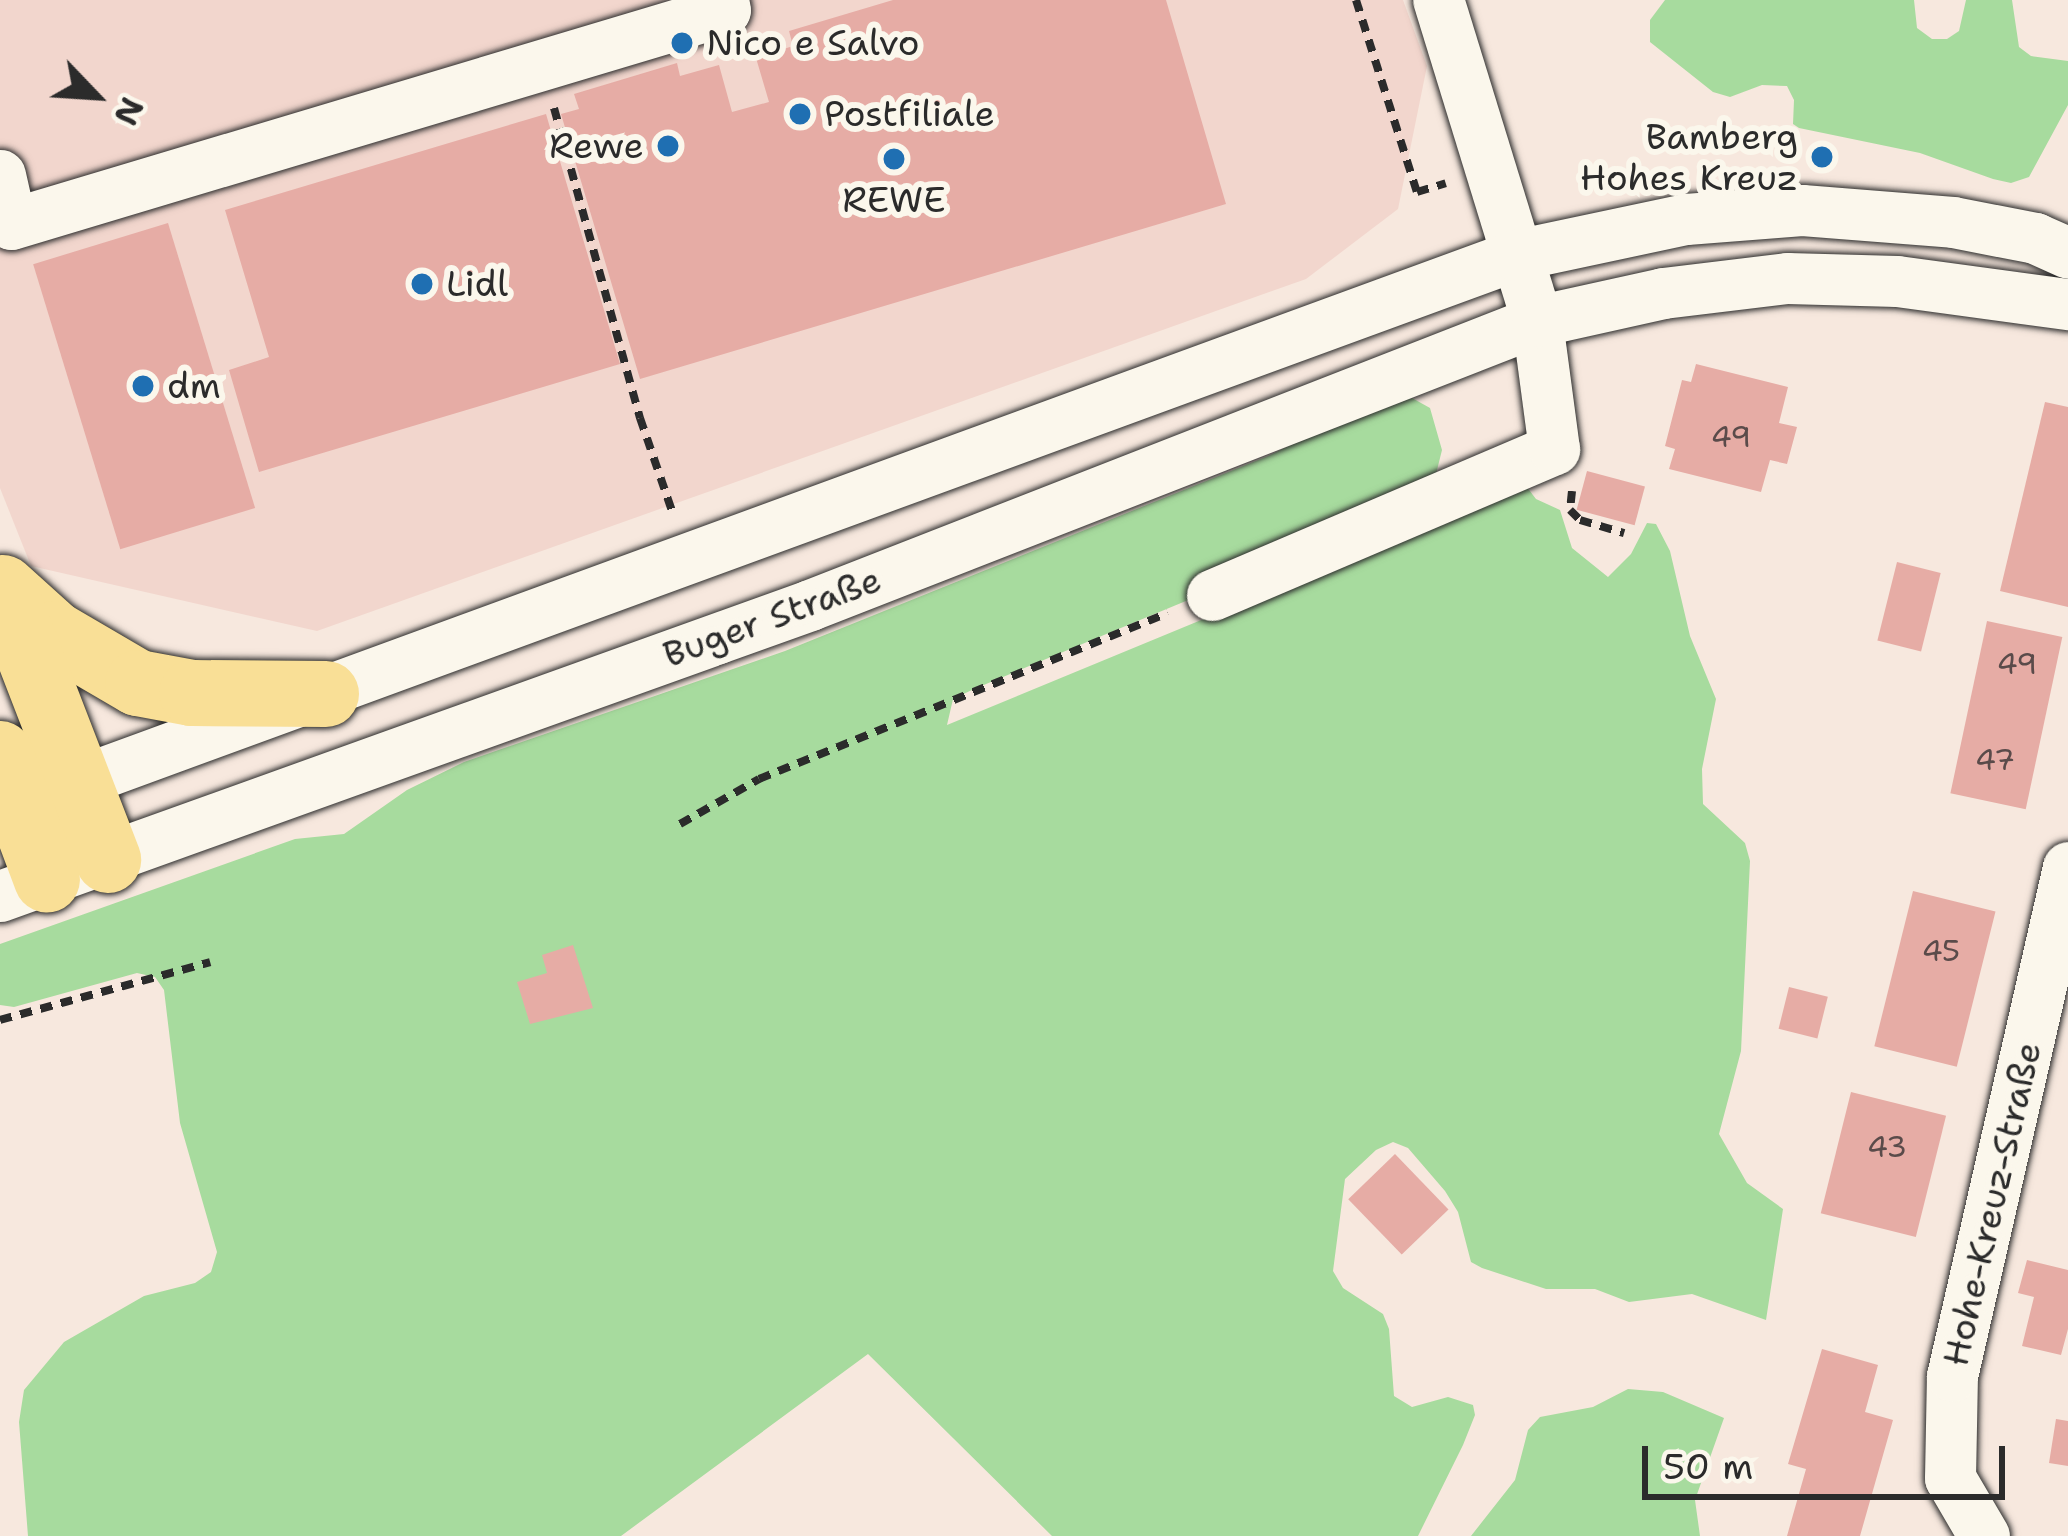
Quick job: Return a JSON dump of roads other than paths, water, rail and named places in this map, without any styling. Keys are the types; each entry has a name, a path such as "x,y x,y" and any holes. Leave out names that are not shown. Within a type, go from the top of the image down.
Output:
{"main road":[{"path":"2,583 79,782 52,879"},
{"path":"2,583 54,634 138,683 192,693 326,694"},
{"path":"6,789 52,879"}],"street":[{"path":"0,175 11,224 725,10 723,0"},
{"path":"1212,595 1554,448 1538,322 1438,0"},
{"path":"6,789 79,782 1516,255 1686,219 1802,210 1953,222 2035,238 2068,253"},
{"name":"Buger Straße","path":"52,879 810,605 1538,322 1663,293 1787,278 1897,281 2068,304"},
{"name":"Hohe-Kreuz-Straße","path":"1963,1526 1950,1478 1952,1376 2068,867"}],"place":[{"name":"Nico e Salvo","path":"682,43"},
{"name":"Postfiliale","path":"800,114"},
{"name":"Rewe","path":"668,146"},
{"name":"Bamberg Hohes Kreuz","path":"1822,157"},
{"name":"REWE","path":"894,159"},
{"name":"Lidl","path":"422,284"},
{"name":"dm","path":"143,386"}]}
